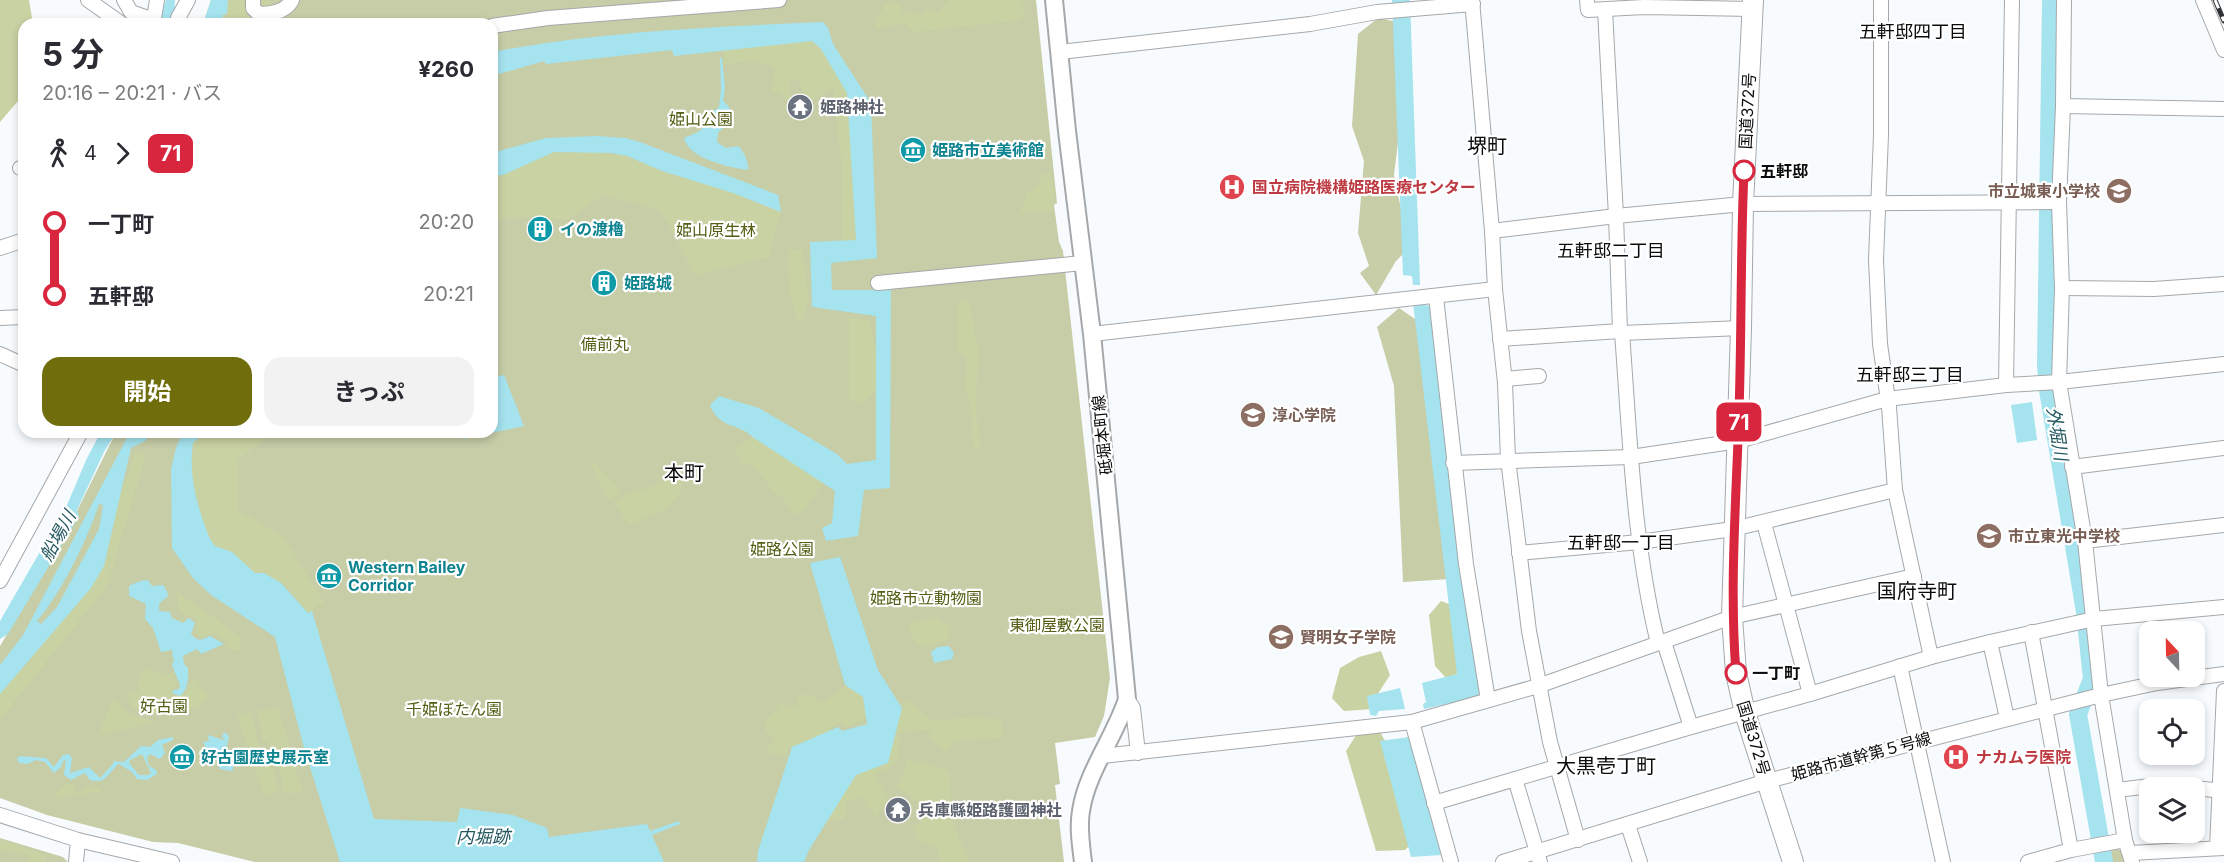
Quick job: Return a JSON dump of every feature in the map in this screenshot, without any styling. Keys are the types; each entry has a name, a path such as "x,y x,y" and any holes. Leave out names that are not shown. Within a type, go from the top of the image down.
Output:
{"highway":[{"name":"国道372号","path":"1753,4 1743,204 1742,328 1733,529 1732,618 1736,673 1745,713 1793,862"}],"main road":[{"name":"砥堀本町線","path":"1054,0 1066,130 1092,334 1127,699 1087,786 1080,813 1083,862"}],"street":[{"path":"88,0 114,18"},
{"path":"124,0 131,12 144,18"},
{"path":"154,18 157,0"},
{"path":"180,18 188,0"},
{"path":"253,0 253,8 259,14 281,11 290,5 292,0"},
{"path":"498,25 548,18 779,0"},
{"path":"1587,0 1588,10 1605,10 1644,4 1753,4"},
{"path":"1881,0 1881,135 1876,260 1879,334 1895,490 1931,657"},
{"path":"2006,385 2012,0"},
{"path":"2064,0 2059,202 2062,288 2059,381 2085,541 2101,694 2129,852"},
{"path":"2203,0 2224,50"},
{"path":"1060,52 1310,24 1377,12 1473,2 1495,289 1505,379 1508,459 1519,553 1538,686 1557,767 1578,840"},
{"path":"1605,10 1621,332 1639,542 1647,597 1691,727"},
{"path":"2063,106 2224,109"},
{"path":"1492,231 1743,204 2059,202"},
{"path":"0,248 18,242"},
{"path":"878,283 1083,263"},
{"path":"2062,288 2154,289 2224,284"},
{"path":"1092,334 1495,289"},
{"path":"1436,297 1466,564 1488,700"},
{"path":"0,318 18,317"},
{"path":"1500,339 1742,328"},
{"path":"0,354 18,362"},
{"path":"1453,463 1508,459 1631,457 1738,441 1887,399 2224,364"},
{"path":"1505,379 1539,376"},
{"path":"0,581 4,565 78,438"},
{"path":"2072,467 2224,448"},
{"path":"1519,553 1639,542 1733,529 1895,490"},
{"path":"1764,523 1809,694"},
{"path":"2085,541 2224,525"},
{"path":"1102,756 1412,722 1538,686 1732,618 1914,576"},
{"path":"1434,802 1931,657 1990,642 2094,620 2224,607"},
{"path":"2031,632 2071,850"},
{"path":"1990,642 2007,718"},
{"path":"1900,666 1943,862"},
{"name":"姫路市道幹第５号線","path":"1503,862 1538,857 1578,840 1767,781 2007,718 2101,694 2157,683 2224,674"},
{"path":"2028,862 2043,860 2071,850 2129,852 2221,848 2224,691"},
{"path":"1127,699 1133,708 1138,753"},
{"path":"1412,722 1451,862"},
{"path":"1515,779 1538,857"},
{"path":"2117,790 2139,787"},
{"path":"2205,789 2222,791"},
{"path":"0,815 78,840 172,862"},
{"path":"1628,825 1640,862"},
{"path":"76,862 78,840"}],"green space":[{"path":"0,0 29,0 32,18 18,18 18,101 0,122"},
{"name":"姫路公園","path":"211,0 1036,0 1057,203 1054,205 1059,242 1063,251 1110,678 1104,716 1095,737 1055,743 1060,784 1055,785 1064,862 255,862 178,843 153,842 47,815 0,798 0,646 78,516 77,511 113,438 498,438 498,18 205,18"},
{"path":"216,0 271,0 271,18 217,18"},
{"path":"948,0 1020,0 1025,5 1022,20 915,32 905,23 878,28 874,23 886,4 897,2 904,14 911,11 921,15 926,9 938,13"},
{"path":"1378,18 1398,22 1401,118 1394,175 1409,248 1396,261 1376,295 1360,273 1369,266 1358,233 1364,161 1352,126 1358,34"},
{"path":"812,37 859,95 869,247 841,249 842,167 833,88 809,102 797,80 789,81 790,100 772,90 775,68 752,60 723,65 724,46"},
{"name":"姫山原生林","path":"554,152 592,152 627,156 662,171 733,193 781,212 769,257 695,276 671,228 658,209 604,195 568,219 509,217 498,220 498,175"},
{"path":"1051,173 1055,193 1052,212 1020,212 1027,193 1033,190 1044,174"},
{"path":"788,249 802,250 809,297 803,321 797,321 789,291"},
{"path":"969,300 978,349 976,413 981,449 973,451 971,405 966,390 967,358 958,352 958,301"},
{"path":"1399,308 1425,326 1450,579 1403,582 1394,386 1377,327"},
{"path":"849,318 870,320 882,384 865,402 849,401"},
{"path":"755,435 826,479 803,512 793,514 781,495 777,495 751,464 742,466 735,448"},
{"path":"198,438 267,438 237,460 237,510 283,536 324,602 308,613 287,587 264,573 255,573 232,552 215,546 210,539 198,504 193,480 193,442"},
{"path":"136,451 146,455 107,586 0,720 0,685 93,577"},
{"path":"593,462 618,486 620,491 611,500 605,494 591,465"},
{"path":"680,464 682,490 668,508 635,523 628,523 615,502 668,479"},
{"path":"176,591 240,636 241,651 229,649 226,642 215,633 201,638 195,633 197,623 179,608"},
{"path":"1441,601 1456,607 1464,668 1448,680 1435,666 1429,615"},
{"path":"937,618 950,627 948,640 929,647 918,645 908,630 913,622"},
{"path":"1381,651 1390,675 1374,700 1373,709 1344,711 1332,698 1340,668 1359,657"},
{"name":"好古園","path":"150,668 161,675 173,673 177,684 171,696 186,694 191,678 197,680 208,697 198,708 160,715 134,708 124,694 139,691 139,675"},
{"path":"849,683 868,696 864,720 846,727 840,722 808,746 789,747 786,756 766,752 774,738 766,732 764,723 782,701 788,708 797,705 797,695 813,695 821,704"},
{"path":"114,697 129,714 156,722 98,735"},
{"path":"910,701 933,721 961,718 1001,719 1003,738 956,741 946,751 932,741 928,730 894,734 900,736 898,763 875,774 890,801 875,818 864,798 847,802 844,818 821,824 898,706"},
{"path":"278,707 303,793 283,793 276,760 267,742 263,741 257,711"},
{"path":"252,712 259,747 265,749 276,777 277,793 264,794 237,716"},
{"path":"1380,732 1388,746 1415,840 1405,850 1376,851 1346,751 1357,734"},
{"path":"908,759 949,770 953,823 969,862 937,862 939,859 936,846 918,841 914,829 928,810 897,787"},
{"path":"66,783 74,785 73,791 83,793 85,786 100,788 99,792 53,798"},
{"path":"0,838 63,857 68,862 0,862"},
{"path":"0,840 45,855 46,862 28,862 30,856 0,849"},
{"path":"2115,847 2125,853 2126,862 2099,862 2097,850"}],"water":[{"path":"166,0 175,0 174,18 159,18"},
{"path":"211,0 228,0 227,14 223,15 223,18 205,18"},
{"path":"1392,0 1410,0 1420,285 1413,285 1412,276 1403,275"},
{"path":"823,22 828,28 833,44 871,103 877,258 831,263 832,290 891,290 890,488 864,490 858,536 826,541 822,528 832,523 835,491 748,433 723,422 710,405 719,396 759,408 837,454 847,464 876,460 876,316 812,307 810,242 856,240 847,93 821,49 812,41 674,56 672,50 546,64 544,61 498,74 498,51 574,39"},
{"path":"720,58 722,58 725,88 723,100 729,107 732,118 718,133 717,142 726,148 738,146 746,157 748,170 731,167 701,156 687,145 684,138 700,131 719,107"},
{"path":"597,136 625,138 640,142 778,195 781,212 733,193 662,171 627,156 611,153 554,152 498,175 498,151 546,138"},
{"path":"1413,303 1431,306 1460,575 1481,696 1424,709 1423,704 1426,702 1422,683 1457,674"},
{"path":"504,375 524,426 498,432 498,376"},
{"path":"2032,402 2037,440 2017,443 2011,405"},
{"name":"船場川","path":"98,438 112,438 77,510 79,516 8,634 0,639 0,621 67,505"},
{"path":"127,438 147,438 131,448 104,566 91,588 0,694 0,665 23,635","holes":["99,504 103,505 99,529 57,607 41,624 37,621 56,596 73,565"]},
{"name":"内堀跡","path":"180,438 198,438 193,443 193,480 202,516 210,539 215,546 232,552 255,573 264,573 281,583 308,613 312,611 374,819 457,822 460,808 513,815 547,828 549,837 647,824 650,831 679,821 680,824 652,835 664,862 340,862 304,748 275,637 211,595 193,578 172,548 171,469"},
{"path":"840,557 878,670 902,708 888,763 856,775 809,850 804,862 757,862 758,851 792,747 838,727 842,731 867,724 863,697 845,685 810,563"},
{"path":"148,580 152,586 163,585 167,591 168,596 159,604 159,611 170,612 172,618 183,623 189,618 195,623 191,634 195,638 200,640 210,636 224,644 201,654 197,649 183,656 184,664 188,668 188,679 185,690 180,696 172,693 179,689 180,685 172,665 173,652 171,650 161,652 153,628 145,619 146,604 129,596 129,586"},
{"path":"949,646 954,653 952,659 934,663 931,652 938,647"},
{"path":"1400,688 1405,709 1379,711 1376,716 1370,715 1367,696"},
{"path":"224,732 229,736 226,751 228,757 236,759 232,771 220,769 218,764 222,761 216,749 207,750 203,742 209,741 208,735 226,741 222,737"},
{"path":"173,737 173,740 162,745 165,753 162,757 159,759 151,754 147,757 149,766 156,770 157,774 147,780 137,779 132,772 119,764 100,781 90,780 85,773 71,780 64,775 66,760 54,773 45,762 36,760 27,764 19,763 17,759 20,756 46,758 54,767 63,755 69,754 72,758 70,773 89,767 100,778 114,761 124,762 141,746 150,747 158,740","holes":["142,754 151,773 139,775 129,763 130,760"]},
{"path":"1409,737 1441,855 1411,857 1380,741"}],"waterway":[{"name":"外堀川","path":"2051,0 2046,365 2048,390 2085,612 2092,679 2078,714 2104,862"}],"railway":[{"path":"2215,0 2224,21"}],"bus line":[{"name":"71","path":"1736,673 1732,618 1733,529 1740,396 1744,171"}],"place":[{"name":"姫路神社","path":"800,107"},
{"name":"姫路市立美術館","path":"913,150"},
{"name":"五軒邸","path":"1744,171"},
{"name":"国立病院機構姫路医療センター","path":"1232,187"},
{"name":"市立城東小学校","path":"2119,191"},
{"name":"イの渡櫓","path":"540,229"},
{"name":"姫路城","path":"604,283"},
{"name":"淳心学院","path":"1253,415"},
{"name":"市立東光中学校","path":"1989,536"},
{"name":"Western Bailey Corridor","path":"329,576"},
{"name":"賢明女子学院","path":"1281,637"},
{"name":"一丁町","path":"1736,673"},
{"name":"好古園歴史展示室","path":"182,757"},
{"name":"ナカムラ医院","path":"1956,757"},
{"name":"兵庫縣姫路護國神社","path":"898,810"}],"district":[{"name":"五軒邸四丁目","path":"1913,32"},
{"name":"堺町","path":"1487,146"},
{"name":"五軒邸二丁目","path":"1611,251"},
{"name":"五軒邸三丁目","path":"1910,375"},
{"name":"本町","path":"684,473"},
{"name":"五軒邸一丁目","path":"1621,543"},
{"name":"国府寺町","path":"1917,591"},
{"name":"大黒壱丁町","path":"1606,766"}],"park label":[{"name":"姫山公園","path":"701,119"},
{"name":"備前丸","path":"605,344"},
{"name":"姫路市立動物園","path":"926,598"},
{"name":"東御屋敷公園","path":"1057,625"},
{"name":"千姫ぼたん園","path":"454,709"}]}
